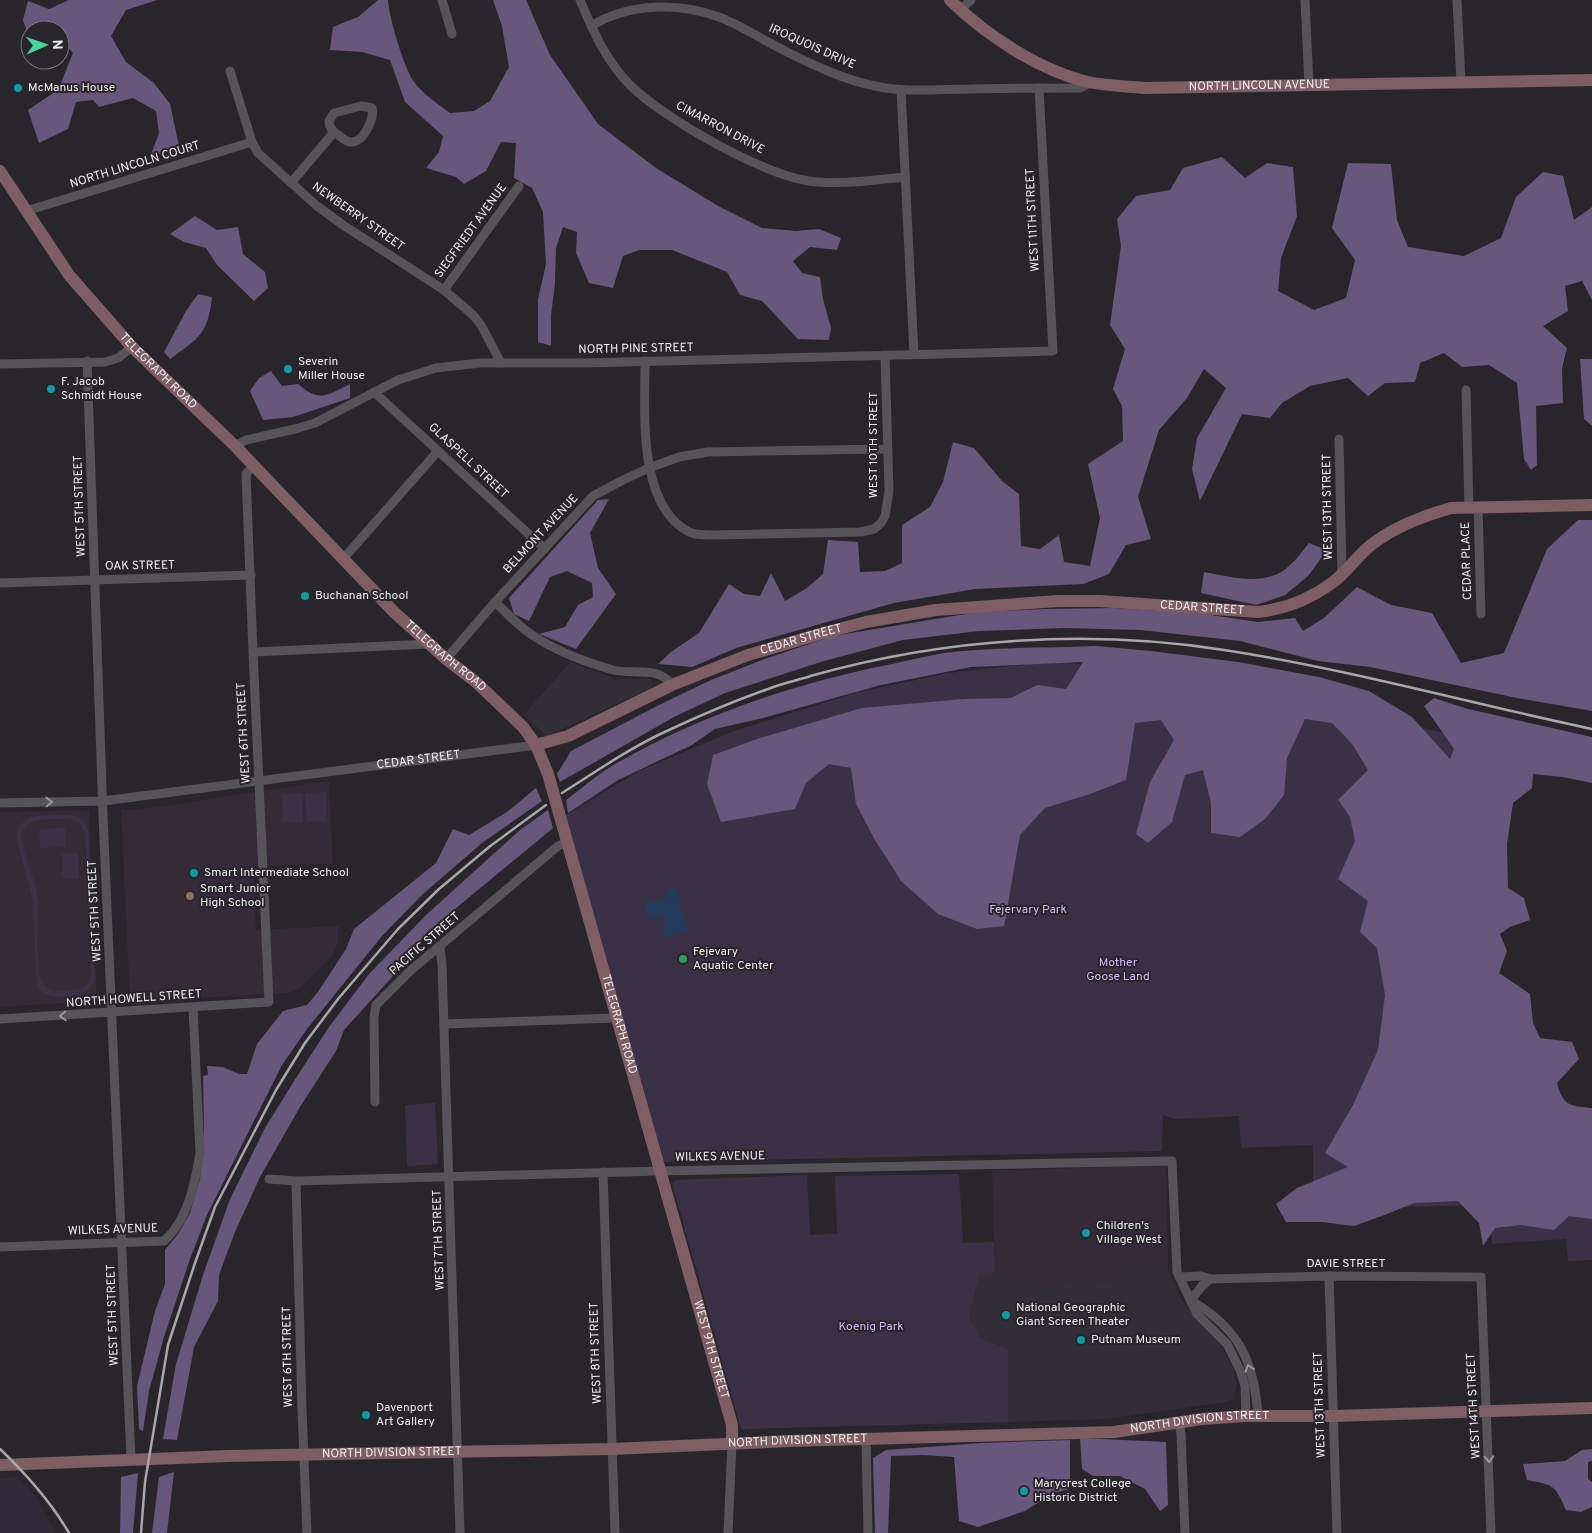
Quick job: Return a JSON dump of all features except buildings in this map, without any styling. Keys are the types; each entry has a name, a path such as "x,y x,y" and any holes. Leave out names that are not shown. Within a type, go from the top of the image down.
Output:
{"street":[{"path":"442,0 452,34"},
{"name":"CIMARRON DRIVE","path":"580,0 598,42 612,64 629,84 674,119 737,154 782,174 817,182 906,178"},
{"name":"NORTH LINCOLN AVENUE","path":"950,0 999,40 1059,72 1090,83 1145,88 1592,80"},
{"path":"960,10 971,0"},
{"path":"1305,0 1309,85"},
{"path":"1457,0 1461,82"},
{"name":"IROQUOIS DRIVE","path":"591,26 604,18 625,11 671,7 695,10 727,21 786,52 844,77 876,86 901,90 1080,88 1090,83"},
{"name":"NEWBERRY STREET","path":"230,71 252,142 258,153 291,184 344,225 444,290 473,315 482,325 501,363"},
{"name":"WEST 11TH STREET","path":"1039,88 1053,350"},
{"path":"901,90 914,354"},
{"path":"361,106 372,108 373,117 360,138 352,142 334,132 329,126 329,121 334,113 361,106"},
{"path":"291,184 334,132"},
{"name":"NORTH LINCOLN COURT","path":"26,211 252,142"},
{"name":"TELEGRAPH ROAD","path":"0,171 69,275 132,347 235,446 394,612 446,659 489,694 523,727 536,744 548,774 659,1171"},
{"name":"SIEGFRIEDT AVENUE","path":"444,290 519,186"},
{"path":"0,364 105,362 118,358 132,347"},
{"name":"NORTH PINE STREET","path":"235,446 246,440 295,429 315,422 398,380 436,368 501,363 1053,350"},
{"name":"WEST 10TH STREET","path":"645,361 649,468 654,490 676,522 690,533 712,535 784,534 874,530 886,516 888,491 885,355"},
{"name":"WEST 5TH STREET","path":"87,362 130,1459"},
{"path":"1466,390 1473,507"},
{"name":"GLASPELL STREET","path":"374,392 545,549"},
{"name":"WEST 13TH STREET","path":"1339,439 1342,574"},
{"name":"BELMONT AVENUE","path":"446,659 495,602 593,496 623,480 679,457 708,452 887,449"},
{"path":"344,558 438,451"},
{"name":"WEST 6TH STREET","path":"253,466 246,474 251,575 252,652 269,1002"},
{"name":"CEDAR STREET","path":"0,803 103,801 536,744 575,733 672,686 748,655 866,622 936,610 1058,601 1100,601 1258,612 1276,610 1292,606 1332,583 1371,545 1396,529 1438,512 1451,508 1473,507 1592,505"},
{"name":"CEDAR PLACE","path":"1473,507 1481,614"},
{"name":"OAK STREET","path":"0,583 251,575"},
{"path":"495,602 532,635 565,652 587,662 617,671 649,671 668,679 672,686"},
{"path":"252,652 429,644"},
{"name":"PACIFIC STREET","path":"375,1102 374,1017 376,1005 410,971 558,846 567,842"},
{"name":"WEST 7TH STREET","path":"440,947 460,1533"},
{"name":"NORTH HOWELL STREET","path":"0,1019 269,1002"},
{"name":"WILKES AVENUE","path":"0,1246 164,1241 171,1235 182,1220 196,1175 200,1153 193,1008"},
{"path":"444,1024 616,1018"},
{"name":"WILKES AVENUE","path":"269,1179 296,1181 603,1172 1172,1160 1175,1265 1179,1277"},
{"name":"WEST 9TH STREET","path":"659,1171 732,1425 728,1533"},
{"name":"WEST 8TH STREET","path":"603,1172 615,1533"},
{"name":"WEST 6TH STREET","path":"296,1181 307,1533"},
{"name":"DAVIE STREET","path":"1179,1277 1201,1276 1210,1279 1329,1276 1481,1277"},
{"name":"WEST 13TH STREET","path":"1329,1276 1337,1533"},
{"path":"1179,1277 1197,1314 1227,1344 1240,1370 1252,1416"},
{"name":"WEST 14TH STREET","path":"1481,1277 1491,1533"},
{"path":"1191,1300 1210,1279"},
{"name":"NORTH DIVISION STREET","path":"0,1465 130,1459 612,1449 732,1443 1114,1432 1202,1419 1252,1416 1333,1416 1592,1408"},
{"path":"1179,1422 1185,1533"},
{"path":"866,1439 868,1533"}],"shaded area":[{"path":"69,0 157,0 126,10 111,36 126,62 154,83 170,104 179,146 150,157 159,133 156,111 133,98 99,107 93,100 76,102 68,129 39,143 28,110 58,90 66,70 70,70 70,60 73,53 70,50 70,20 23,20 28,1 49,9"},
{"path":"378,0 388,0 397,40 412,79 425,93 450,113 474,111 490,101 509,67 502,26 493,0 526,0 550,55 598,124 656,168 720,207 762,228 796,231 819,229 841,238 837,250 810,247 793,261 802,273 820,277 823,299 831,328 829,340 798,339 762,301 740,295 727,272 672,250 639,250 623,256 613,288 589,283 576,253 577,232 563,227 556,248 555,283 551,315 551,346 538,342 538,299 546,264 543,212 532,188 514,178 516,143 501,142 486,171 464,184 456,177 426,168 439,152 443,136 405,102 390,60 362,52 330,50 333,27 358,17"},
{"path":"1222,157 1245,178 1267,163 1293,167 1297,216 1281,258 1278,291 1314,310 1346,298 1355,260 1332,228 1348,163 1391,164 1397,220 1408,247 1464,256 1501,238 1516,197 1543,172 1563,176 1574,220 1592,207 1592,300 1582,281 1565,286 1568,311 1543,326 1567,348 1562,368 1563,403 1536,406 1537,465 1531,470 1524,459 1517,383 1489,365 1462,367 1444,353 1420,363 1415,382 1385,383 1368,396 1348,378 1310,386 1282,403 1270,418 1242,414 1200,501 1192,469 1197,438 1226,388 1204,369 1187,398 1159,430 1138,497 1151,539 1126,545 1109,574 1083,584 975,589 894,603 736,648 692,667 658,664 671,652 699,633 729,584 744,594 760,596 771,573 785,601 807,588 823,574 828,540 858,542 860,572 885,571 902,563 902,525 930,507 943,482 953,442 974,448 1002,481 1019,494 1021,546 1040,549 1059,535 1064,562 1090,566 1100,518 1088,464 1123,441 1122,406 1113,389 1125,349 1110,325 1121,246 1117,219 1136,196 1170,190 1183,168"},
{"path":"195,216 217,230 238,227 243,254 265,272 268,288 254,301 217,265 206,248 184,242 170,234"},
{"path":"198,294 212,297 205,327 195,340 170,359 164,352 186,311"},
{"path":"1580,359 1592,359 1592,425 1584,419"},
{"path":"271,371 282,386 298,384 312,394 318,395 329,394 350,384 350,398 293,417 263,420 250,391 259,378"},
{"path":"609,499 590,533 598,568 616,594 576,649 539,634 565,627 578,605 593,597 592,583 567,571 550,577 529,621 514,614 509,598 598,500"},
{"path":"1578,520 1592,520 1592,711 1517,698 1370,667 1318,661 1240,641 1140,630 1065,628 979,631 903,640 824,661 725,693 674,717 560,782 557,774 571,751 711,680 762,660 833,636 978,612 1113,608 1204,614 1258,622 1295,618 1303,631 1324,618 1357,587 1391,605 1432,613 1461,663 1504,653 1547,549"},
{"path":"1309,543 1327,550 1308,576 1285,595 1256,605 1201,593 1204,572 1250,579 1272,576 1291,564"},
{"path":"1096,646 1238,662 1319,677 1369,691 1412,717 1450,759 1454,749 1424,706 1434,698 1468,709 1592,737 1592,783 1563,777 1533,774 1532,788 1513,803 1507,844 1508,888 1524,898 1530,920 1510,927 1500,934 1507,951 1499,973 1530,994 1533,1023 1540,1038 1572,1042 1579,1059 1557,1083 1559,1091 1568,1103 1592,1108 1592,1219 1569,1216 1554,1230 1521,1225 1495,1228 1483,1246 1479,1223 1458,1201 1414,1203 1354,1226 1322,1222 1286,1222 1276,1204 1297,1188 1348,1167 1325,1153 1353,1105 1378,1050 1385,995 1377,948 1360,932 1368,901 1338,879 1355,841 1350,817 1338,800 1368,770 1352,744 1332,723 1305,719 1287,758 1284,795 1265,819 1240,837 1211,833 1211,803 1203,770 1185,775 1172,822 1148,843 1136,834 1150,782 1174,740 1161,720 1135,723 1126,780 1045,808 1020,835 1004,926 977,929 938,914 901,881 875,840 856,804 851,768 829,764 806,783 795,809 721,822 707,784 713,755 760,738 862,708 963,699 1011,698 1037,685 1066,689 1083,662 971,667 881,685 763,718 715,729 692,745 618,780 568,813 566,800 615,764 647,746 715,716 785,691 856,672 944,653"},
{"path":"570,662 616,679 651,679 653,687 547,736 524,715"},
{"name":"Smart Junior High School","path":"329,781 333,864 253,866 256,930 338,926 338,942 332,956 299,989 289,993 130,1002 121,810 137,810"},
{"path":"536,788 542,801 482,843 423,894 382,936 307,1029 282,1065 207,1215 164,1337 149,1391 143,1431 139,1429 137,1386 155,1311 165,1284 165,1250 178,1234 190,1213 200,1179 204,1129 203,1076 208,1075 207,1066 223,1067 239,1074 247,1074 257,1044 283,1011 307,1005 318,992 346,949 354,929 436,863 453,829 469,835 507,812"},
{"path":"89,810 97,1001 0,1007 0,812"},
{"path":"548,810 553,828 427,932 393,976 344,1030 336,1051 300,1107 260,1177 235,1232 219,1275 218,1301 194,1347 177,1440 163,1439 176,1364 203,1275 230,1199 265,1128 329,1027 369,974 426,915 520,830"},
{"path":"1166,1165 1168,1260 1125,1262 1120,1280 1042,1283 995,1272 992,1171"},
{"path":"1168,1260 1168,1270 1182,1300 1195,1319 1219,1343 1233,1367 1237,1386 1233,1398 1227,1402 1105,1419 1008,1422 1008,1349 979,1337 969,1316 980,1274 995,1272 1042,1283 1119,1280 1125,1261"},
{"path":"1080,1438 1166,1442 1168,1505 1160,1511 1145,1489 1120,1476 1093,1476 1082,1469"},
{"path":"1070,1440 1070,1489 1054,1493 1025,1511 978,1527 959,1521 954,1457 923,1455 891,1456 888,1533 875,1533 873,1458 886,1450 982,1443"},
{"path":"1592,1449 1592,1461 1588,1462 1588,1479 1592,1482 1592,1507 1581,1512 1566,1510 1559,1495 1553,1488 1543,1483 1527,1480 1523,1464 1565,1461 1582,1450"},
{"path":"174,1472 167,1533 152,1533 159,1477"},
{"path":"138,1473 133,1533 120,1533 121,1477"},
{"path":"17,1477 36,1497 56,1533 0,1533 0,1478"}],"green space":[{"name":"Fejervary Park","path":"1051,662 1142,669 1235,683 1477,741 1496,1127 1592,1124 1592,1260 1568,1261 1566,1239 1492,1244 1489,1205 1313,1209 1313,1145 1241,1148 1239,1116 1175,1119 1163,1115 1162,1151 663,1162 565,816 639,771 734,731 855,693 948,673"},
{"path":"326,792 327,821 307,822 305,793"},
{"path":"302,793 303,822 283,823 282,794"},
{"path":"46,815 73,815 84,821 88,831 95,978 92,986 86,992 76,996 64,997 52,996 43,992 37,982 33,901 17,840 19,830 29,818","holes":["70,819 80,824 85,833 91,976 87,984 81,989 53,991 46,987 40,979 37,896 24,852 21,834 24,828 35,821"]},
{"path":"65,828 66,847 40,848 39,829"},
{"path":"78,853 79,878 62,878 62,854"},
{"path":"435,1103 438,1164 407,1166 405,1105"},
{"name":"Koenig Park","path":"959,1174 963,1243 994,1242 995,1272 980,1274 969,1316 979,1337 1008,1349 1008,1422 741,1429 672,1183 675,1180 807,1175 810,1235 837,1234 835,1176"}],"water":[{"path":"677,887 681,913 689,928 678,935 661,936 666,916 648,919 645,903 667,899 665,891"}],"railway":[{"path":"562,793 641,744 718,708 774,687 864,662 966,645 1018,641 1121,640 1224,650 1362,676 1592,729"},
{"path":"141,1533 145,1482 168,1345 215,1207 276,1090 305,1043 338,999 398,929 439,889 489,847 546,805"},
{"path":"0,1449 38,1489 69,1533"}],"place":[{"name":"McManus House","path":"18,88"},
{"name":"Severin Miller House","path":"288,369"},
{"name":"F. Jacob Schmidt House","path":"51,389"},
{"name":"Buchanan School","path":"305,596"},
{"name":"Smart Intermediate School","path":"194,873"},
{"name":"Smart Junior High School","path":"190,896"},
{"name":"Fejevary Aquatic Center","path":"683,959"},
{"name":"Children's Village West","path":"1086,1233"},
{"name":"National Geographic Giant Screen Theater","path":"1006,1315"},
{"name":"Putnam Museum","path":"1081,1340"},
{"name":"Davenport Art Gallery","path":"366,1415"},
{"name":"Marycrest College Historic District","path":"1024,1491"}],"park label":[{"name":"Mother Goose Land","path":"1118,970"}]}
